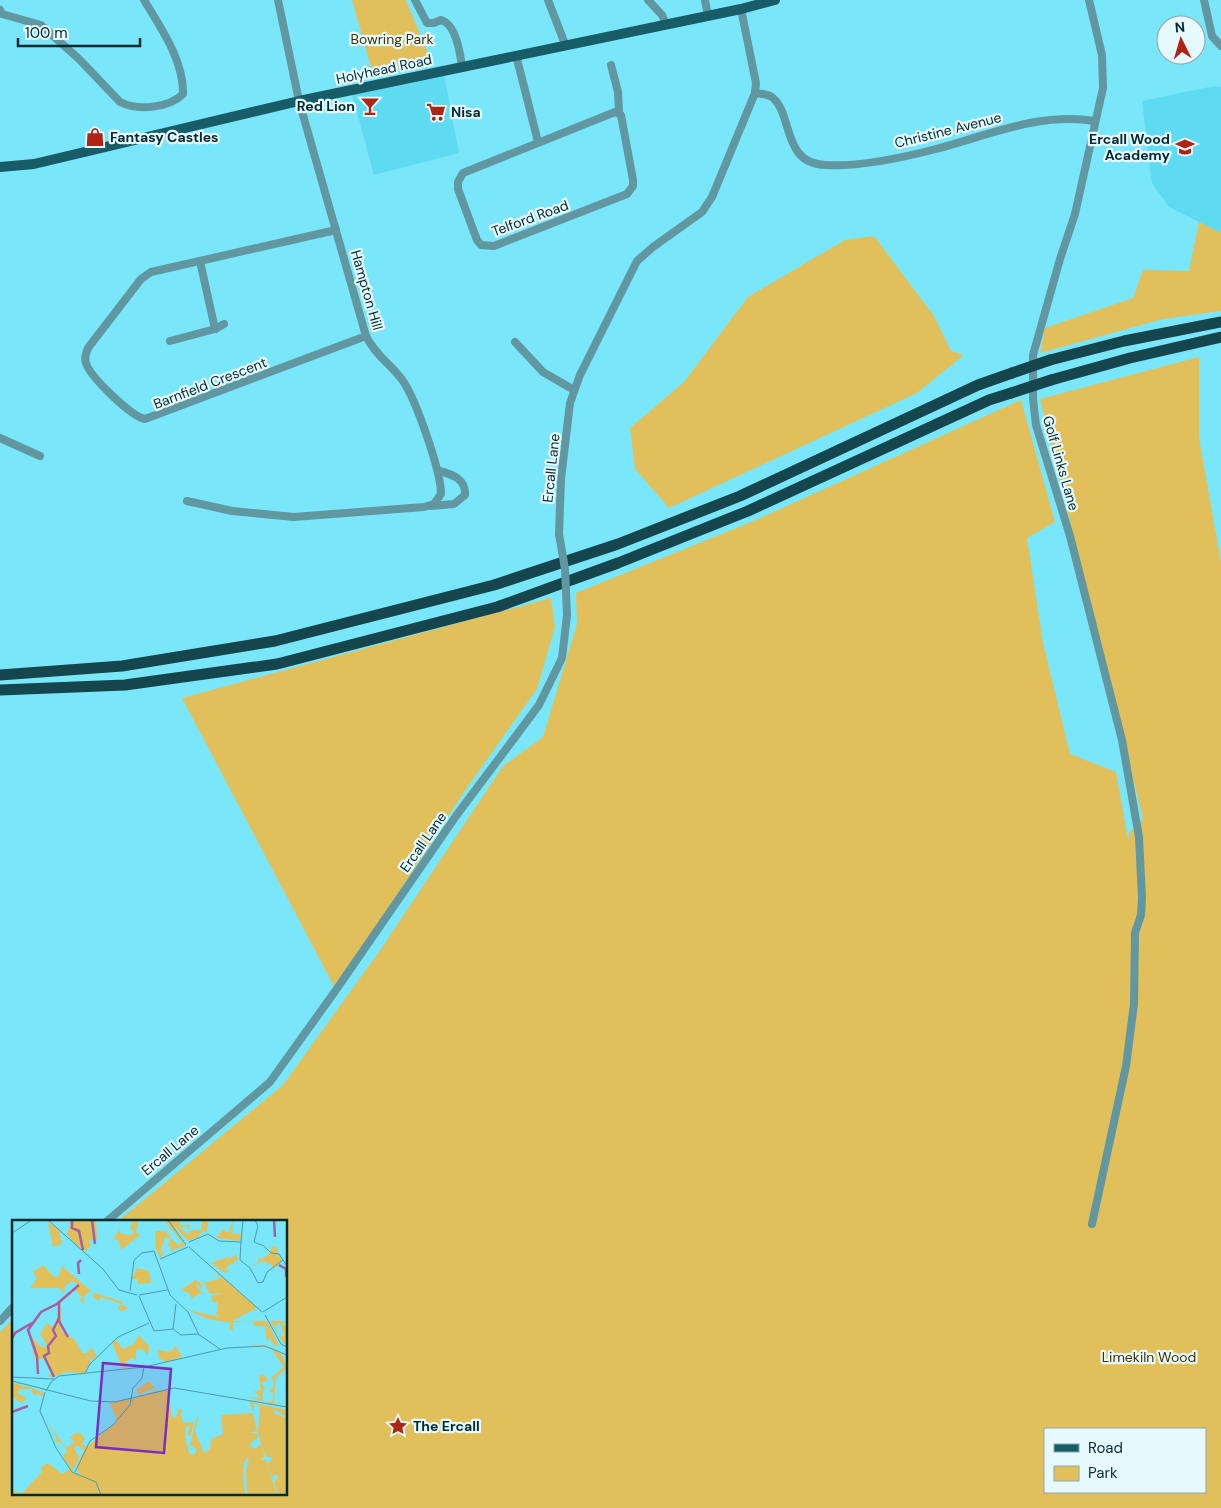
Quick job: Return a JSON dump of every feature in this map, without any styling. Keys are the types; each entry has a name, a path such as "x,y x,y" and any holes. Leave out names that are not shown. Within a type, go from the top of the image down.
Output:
{"highway":[{"path":"0,675 122,666 275,641 494,585 618,544 740,496 978,385 1050,360 1124,341 1221,322"},
{"path":"0,690 125,685 277,664 497,607 618,563 748,511 989,400 1130,358 1221,337"}],"main road":[{"name":"Holyhead Road","path":"0,167 34,164 300,101 565,44 741,9 775,0"}],"street":[{"path":"0,10 2,14 41,25 80,59 120,102 128,106 145,107 176,101 183,94 183,81 176,58 144,0"},
{"name":"Hampton Hill","path":"278,0 300,101 366,336 378,356 391,367 410,394 439,471 441,494 434,504 429,506"},
{"path":"415,0 427,23 441,20 447,22 456,40 462,66"},
{"path":"548,0 565,44"},
{"path":"648,0 662,15 666,24"},
{"path":"705,0 708,16"},
{"name":"Golf Links Lane","path":"1089,0 1104,72 1102,99 1095,121 1076,214 1060,259 1033,355 1033,399 1036,425 1070,536 1122,740 1139,837 1142,881 1141,915 1135,933 1134,1004 1126,1066 1092,1224"},
{"path":"1204,0 1212,36 1221,46"},
{"name":"Ercall Lane","path":"108,1220 270,1082 456,816 540,704 562,658 568,615 565,569 559,534 562,479 570,403 580,375 637,261 653,246 702,212 712,197 756,93 756,83 741,9"},
{"path":"516,55 538,142"},
{"name":"Telford Road","path":"611,65 618,92 619,112 622,115 633,186 627,194 494,246 481,245 469,222 458,189 460,177 467,170 619,112"},
{"name":"Christine Avenue","path":"756,93 768,95 776,100 790,138 802,155 818,164 825,165 865,163 934,150 1046,119 1095,121"},
{"name":"Barnfield Crescent","path":"336,230 151,272 141,279 88,348 85,361 90,371 126,409 137,418 152,418 366,336"},
{"path":"200,261 215,329"},
{"path":"170,341 215,329 224,324"},
{"path":"515,342 543,372 574,390"},
{"path":"0,438 40,456"},
{"path":"187,501 232,511 294,517 346,515 454,504 465,495 464,485 462,481 439,471"},
{"path":"0,1322 12,1308"}],"shaded area":[{"path":"444,74 459,153 374,175 352,94"},
{"name":"Ercall Wood Academy","path":"1214,86 1221,87 1221,233 1169,207 1152,183 1142,101"}],"green space":[{"name":"Bowring Park","path":"352,0 406,0 432,63 398,69 374,78"},
{"path":"1199,222 1221,233 1221,311 1163,319 1040,353 1045,328 1133,298 1143,270 1189,271"},
{"path":"874,236 934,316 951,351 964,355 917,393 669,508 635,469 630,428 684,382 748,297 845,240"},
{"name":"Limekiln Wood","path":"1199,357 1199,438 1221,562 1221,1508 0,1508 0,1332 12,1320 12,1496 288,1496 288,1220 119,1220 283,1085 381,949 503,766 543,737 577,624 576,593 756,520 1021,400 1055,522 1027,538 1043,643 1070,754 1116,772 1128,839 1131,830 1143,819 1040,399"},
{"path":"551,598 555,627 537,689 464,792 336,990 182,698"}],"place":[{"name":"Red Lion","path":"370,106"},
{"name":"Nisa","path":"436,112"},
{"name":"Fantasy Castles","path":"95,137"},
{"name":"Ercall Wood Academy","path":"1185,147"},
{"name":"The Ercall","path":"398,1426"}]}
